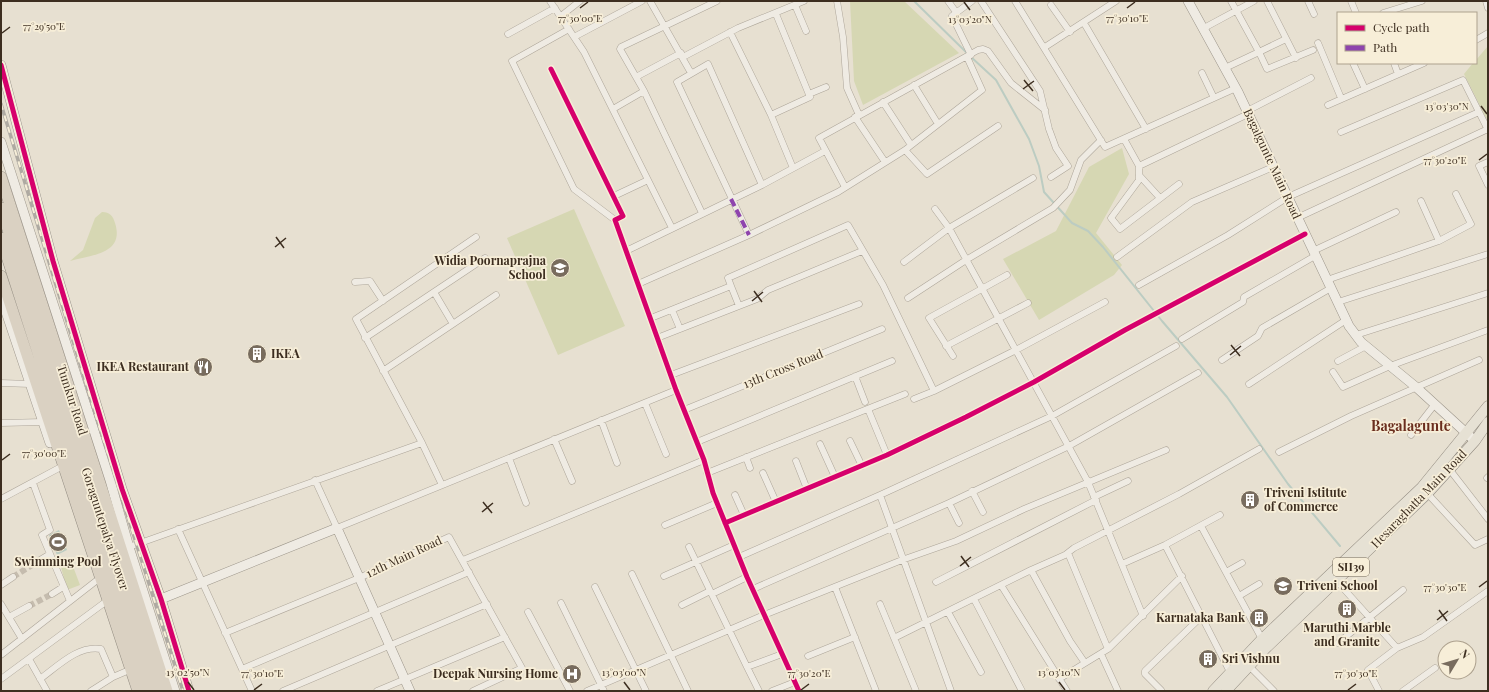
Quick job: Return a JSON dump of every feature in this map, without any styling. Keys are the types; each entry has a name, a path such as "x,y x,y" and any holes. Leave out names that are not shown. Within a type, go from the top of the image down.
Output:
{"highway":[{"name":"Tumkur Road","path":"1,176 167,691"},
{"name":"Goraguntepalya Flyover","path":"1,208 157,691"},
{"name":"Goraguntepalya Flyover","path":"1,238 147,691"},
{"path":"1,276 138,691"}],"main road":[{"path":"1484,424 1488,406"},
{"name":"Hesaraghatta Main Road","path":"1424,490 1466,432 1484,424"},
{"name":"Hesaraghatta Main Road","path":"1213,691 1249,666 1334,578 1424,490 1450,470 1475,441 1484,424"},
{"name":"Hesaraghatta Main Road","path":"1226,691 1234,676 1262,639 1334,578"}],"street":[{"path":"550,1 574,37 613,109 672,228"},
{"path":"561,16 580,1"},
{"path":"574,37 642,1"},
{"path":"650,1 691,72"},
{"path":"702,213 644,91 621,52 621,47 716,1"},
{"path":"636,77 730,32 804,1"},
{"path":"837,1 843,36 847,88 857,116 885,162"},
{"path":"948,1 956,12"},
{"path":"638,284 749,235 845,187 905,150 982,90 952,16 972,1"},
{"path":"981,1 1040,91 1049,129 1054,142 1068,166 1051,177"},
{"path":"1015,1 1045,47 1105,148 1236,88"},
{"path":"1045,47 1116,1"},
{"name":"Bagalgunte Main Road","path":"1188,1 1236,88 1346,320 1356,335 1366,346 1416,387 1475,441"},
{"path":"1231,1 1267,69 1313,50"},
{"path":"1204,28 1254,1"},
{"path":"1267,1 1296,58"},
{"path":"1308,1 1314,14"},
{"path":"1351,1 1356,12"},
{"path":"1386,12 1422,1"},
{"path":"1486,1 1488,8"},
{"path":"795,5 806,31"},
{"path":"1052,5 1070,32"},
{"path":"508,34 555,8"},
{"path":"771,115 810,97 776,14"},
{"path":"1084,23 1146,129"},
{"path":"569,29 512,61 574,189 615,220 676,390 704,460 717,503 747,577 799,691"},
{"path":"730,32 771,115 794,168"},
{"path":"1477,39 1488,33"},
{"path":"1225,68 1286,39"},
{"path":"1318,43 1341,98"},
{"path":"845,187 819,138 914,85 983,49 988,51 1011,83 1045,110"},
{"path":"749,235 677,82 691,72 708,64 762,185"},
{"path":"1354,64 1365,89"},
{"path":"1394,64 1398,74"},
{"path":"1328,105 1422,64"},
{"path":"2,69 53,261 122,489 161,599 189,691"},
{"path":"551,69 623,216 615,220"},
{"path":"1202,73 1214,98"},
{"path":"1139,166 1248,113 1311,78"},
{"path":"1297,218 1488,130 1463,80 1341,132"},
{"path":"914,85 938,124"},
{"path":"809,94 826,86"},
{"path":"613,109 644,91"},
{"path":"883,102 911,145"},
{"path":"1139,285 1228,235 1288,197 1479,112"},
{"path":"905,150 928,174 998,126"},
{"path":"1124,139 1139,166 1139,180 1111,218 1120,229 1179,184"},
{"path":"908,298 966,260 1053,208 1070,190 1081,160 1101,140"},
{"path":"1,142 110,480 129,547 175,691"},
{"path":"626,251 762,185 825,151"},
{"path":"1488,162 1479,166 1488,184"},
{"path":"1117,257 1192,202 1273,167"},
{"path":"1139,175 1160,198"},
{"path":"904,262 949,228 1033,178"},
{"path":"614,196 648,180"},
{"path":"1222,360 1258,336 1262,328 1329,284 1439,242 1471,224 1456,194"},
{"path":"1421,201 1439,242"},
{"path":"935,209 949,228 1088,482 1143,616"},
{"path":"1182,339 1227,314 1243,302 1244,296 1314,253 1396,212"},
{"path":"739,306 728,278 848,225 883,285 934,391"},
{"path":"725,523 887,455 1034,382 1125,330 1305,234"},
{"path":"442,485 422,443 356,319 476,237"},
{"path":"658,338 757,299 768,290 862,250"},
{"path":"1338,302 1488,254"},
{"path":"366,338 485,258"},
{"path":"953,356 929,318 1007,275"},
{"path":"355,282 370,281 383,301"},
{"path":"650,318 731,286"},
{"path":"434,292 454,324"},
{"path":"1356,335 1488,293"},
{"path":"383,371 496,295"},
{"path":"1,297 133,691"},
{"path":"914,399 934,391 1016,350 1105,302"},
{"path":"946,346 1028,303"},
{"path":"671,375 859,304"},
{"path":"672,310 680,329"},
{"path":"1249,384 1346,320"},
{"name":"13th Cross Road","path":"684,410 882,329"},
{"path":"1333,372 1343,386 1390,366 1488,330"},
{"path":"739,557 880,495 1052,416 1176,346"},
{"path":"1338,361 1366,346"},
{"path":"1279,452 1416,387 1479,360"},
{"path":"697,442 892,361"},
{"path":"753,589 949,503 1069,446 1198,373"},
{"path":"855,376 887,455"},
{"path":"1,383 30,384"},
{"path":"161,599 676,390"},
{"path":"707,473 866,406 905,394"},
{"path":"645,402 666,454"},
{"path":"1411,435 1435,404"},
{"path":"601,420 617,463"},
{"path":"1,423 44,422"},
{"path":"554,439 572,481"},
{"path":"850,441 862,466"},
{"path":"129,547 422,443"},
{"path":"820,444 835,477"},
{"path":"894,638 1068,553 1074,548 1259,449"},
{"path":"587,691 729,629 902,560 956,541 1088,482 1166,450"},
{"path":"746,457 750,468"},
{"path":"509,458 526,503"},
{"path":"473,691 522,668 463,560 539,527 704,460"},
{"path":"796,461 807,489"},
{"path":"1,499 59,468"},
{"path":"1450,470 1488,519"},
{"path":"763,472 776,502"},
{"path":"315,480 410,691"},
{"path":"936,582 1128,481"},
{"path":"33,483 50,530 42,535 70,601"},
{"path":"1424,490 1475,545 1488,539"},
{"path":"972,491 983,512"},
{"path":"735,495 744,515"},
{"path":"880,495 950,691"},
{"path":"665,526 717,503"},
{"path":"949,503 959,523"},
{"path":"1122,564 1165,545 1220,515"},
{"path":"1201,526 1262,639"},
{"path":"178,529 252,691"},
{"name":"12th Main Road","path":"225,633 360,578 449,537 463,560"},
{"path":"664,576 734,545"},
{"path":"1165,545 1234,676"},
{"path":"688,547 759,691"},
{"path":"1068,553 1108,649"},
{"path":"40,560 50,554"},
{"path":"1226,572 1242,562"},
{"path":"1031,570 1070,641 1085,663"},
{"path":"242,669 374,611 469,572"},
{"path":"632,574 688,691"},
{"path":"1060,679 1108,649 1182,576"},
{"path":"1,585 13,577"},
{"path":"682,605 747,577"},
{"path":"1334,578 1371,617 1397,648"},
{"path":"1,655 96,581"},
{"path":"1239,596 1259,584"},
{"path":"1001,585 1067,691"},
{"path":"52,594 63,587"},
{"path":"595,587 646,691"},
{"path":"836,587 876,691"},
{"path":"1338,643 1403,590"},
{"path":"1379,691 1368,670 1397,648 1423,637 1488,591"},
{"path":"974,599 1022,691"},
{"path":"561,602 604,691"},
{"path":"1,679 104,603"},
{"path":"1,604 22,639"},
{"path":"283,691 487,604"},
{"path":"880,604 916,691"},
{"path":"9,617 28,606"},
{"path":"528,612 570,691"},
{"path":"948,612 981,672"},
{"path":"1161,690 1145,674 1145,670 1202,616"},
{"path":"377,691 505,637"},
{"path":"808,656 855,637"},
{"path":"40,679 82,650 93,648 101,649 114,677"},
{"path":"747,667 782,654"},
{"path":"1101,654 1118,691"},
{"path":"29,659 47,691"},
{"path":"1249,666 1274,691"},
{"path":"1403,691 1435,668"},
{"path":"91,691 127,671"},
{"path":"772,691 795,682"}],"green space":[{"path":"850,1 904,1 959,53 863,105 854,81"},
{"path":"1488,46 1488,122 1464,74 1472,64 1477,64 1477,59"},
{"path":"1122,148 1129,174 1096,233 1122,265 1114,275 1039,320 1003,259 1056,231 1089,167"},
{"path":"574,209 625,326 558,355 507,238"},
{"path":"102,212 111,215 113,218 117,233 115,241 111,247 96,255 70,261 83,250 95,218"},
{"path":"71,561 80,585 67,590 61,567"}],"shaded area":[{"name":"Swimming Pool","path":"59,530 67,550 57,555 49,535"}],"waterway":[{"path":"914,1 968,54"},
{"path":"971,57 996,80 1029,139 1039,166 1044,192 1072,223 1088,231 1103,247 1162,321 1227,397 1288,484 1340,546"}],"tunnel":[{"path":"13,577 40,560"},
{"path":"29,606 52,594"}],"railway":[{"path":"1,104 94,410 183,691"}],"marked path":[{"path":"731,199 749,235"}],"cycle path":[{"path":"1,65 53,261 122,489 161,599 189,691"},
{"path":"551,69 623,216 615,220 676,390 704,460 713,493 747,577 799,691"},
{"path":"725,523 887,455 966,417 1034,382 1125,330 1305,234"}],"place":[{"name":"Widia Poornaprajna School","path":"560,268"},
{"name":"IKEA","path":"257,354"},
{"name":"IKEA Restaurant","path":"203,367"},
{"name":"Triveni Istitute of Commerce","path":"1250,500"},
{"name":"Swimming Pool","path":"58,542"},
{"name":"Triveni School","path":"1283,586"},
{"name":"Maruthi Marble and Granite","path":"1347,609"},
{"name":"Karnataka Bank","path":"1259,618"},
{"name":"Sri Vishnu","path":"1208,659"},
{"name":"Deepak Nursing Home","path":"572,674"}],"district":[{"name":"Bagalagunte","path":"1411,426"}]}
